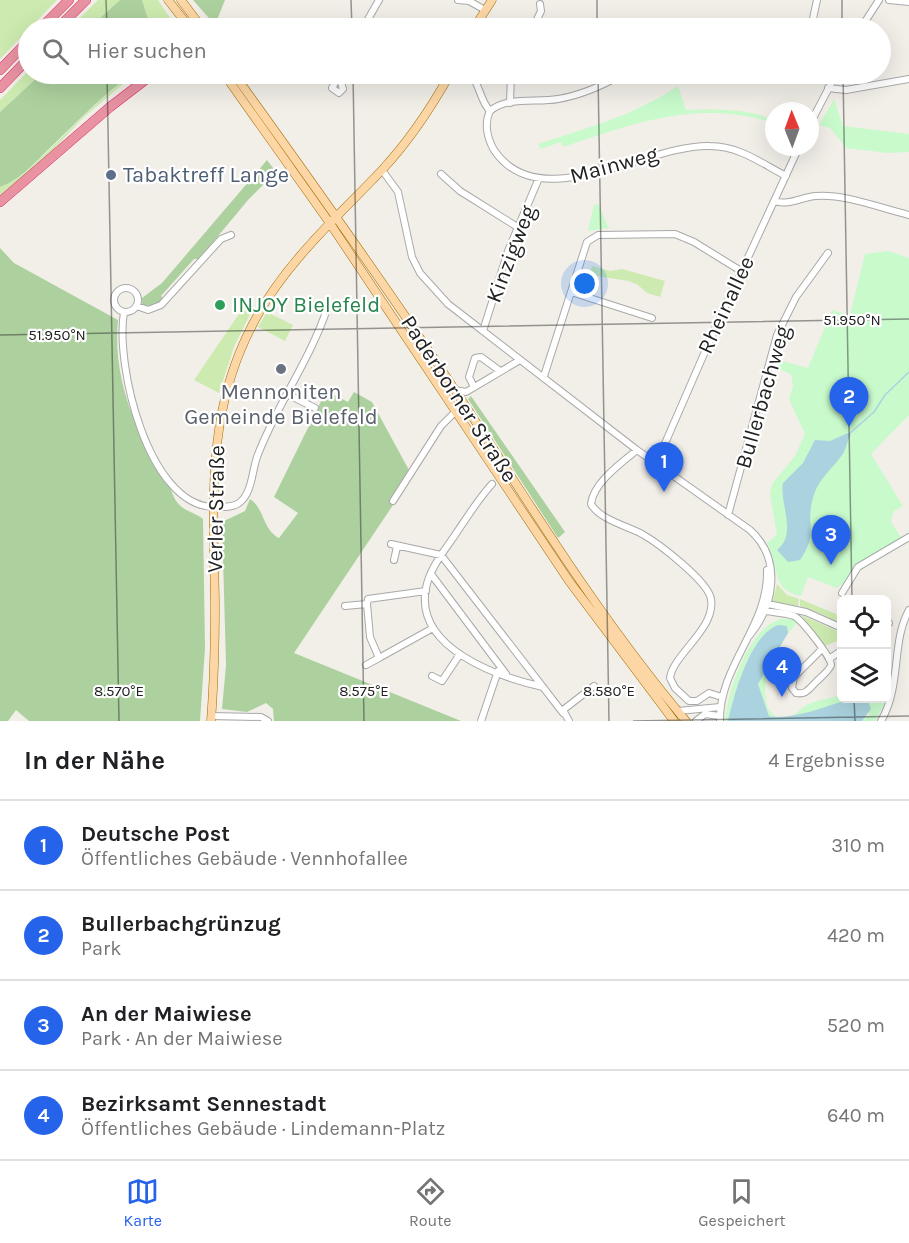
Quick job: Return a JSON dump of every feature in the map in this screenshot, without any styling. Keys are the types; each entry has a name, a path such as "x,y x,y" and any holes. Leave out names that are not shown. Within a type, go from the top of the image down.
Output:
{"highway":[{"path":"51,18 69,0"},
{"path":"68,18 86,0"},
{"path":"0,70 18,51"},
{"path":"0,88 18,69"},
{"path":"52,158 87,120 132,84"},
{"path":"0,202 110,106 140,84"}],"main road":[{"path":"168,0 182,18"},
{"path":"181,0 193,18"},
{"path":"480,18 492,0"},
{"name":"Paderborner Straße","path":"231,84 329,222 569,581 674,721"},
{"name":"Paderborner Straße","path":"241,84 336,215 578,578 634,657 686,721"},
{"name":"Verler Straße","path":"211,719 215,641 212,507 214,454 221,414 235,366 248,334 274,289 329,222 382,170 413,132 444,84"}],"street":[{"path":"369,18 379,0"},
{"path":"458,0 469,2 485,10"},
{"path":"813,18 817,0"},
{"path":"867,18 879,0"},
{"path":"889,0 909,2"},
{"path":"538,18 541,11 540,4"},
{"path":"891,82 909,79"},
{"name":"Mainweg","path":"478,84 490,111 487,126 494,150 512,168 539,178 570,178 669,151 709,146 744,153 786,176"},
{"path":"510,103 511,84"},
{"path":"490,111 498,105 548,101 578,95 602,84"},
{"path":"819,106 830,84"},
{"path":"828,88 846,90 880,84"},
{"name":"Rheinallee","path":"656,464 741,271 795,156"},
{"path":"382,170 398,192 408,245 420,273 448,304 637,450 744,527 759,544 767,562 765,608 726,679 719,718 705,714 696,721"},
{"path":"441,174 460,191 519,228"},
{"name":"Kinzigweg","path":"483,331 508,251 539,178"},
{"path":"774,201 785,204 807,197 830,196 909,215"},
{"path":"544,376 587,242 598,235 674,234 694,242 741,271"},
{"path":"137,306 148,310 161,305 221,238 231,235"},
{"name":"Bullerbachweg","path":"728,516 777,336 796,297 828,253"},
{"path":"128,288 135,292 138,299 137,306 130,312 123,312 115,304 115,296 120,290 128,288"},
{"path":"571,292 652,318"},
{"path":"123,312 121,341 123,364 132,405 144,435 160,466 181,496 193,504 212,507 233,506 245,496 257,457 327,309"},
{"path":"474,387 468,377 475,358 481,357 500,371"},
{"path":"454,390 466,392 520,360"},
{"path":"287,394 315,408"},
{"name":"Paderborner Straße","path":"393,501 441,426 456,411"},
{"path":"637,450 604,480 594,494 591,504 597,512 649,539 705,585 711,598 710,615 670,678 675,688 690,701 697,701 709,693 722,697"},
{"path":"492,484 441,555 431,574 426,591 426,610 433,628 451,649 506,675 543,687"},
{"path":"842,593 858,567 909,537"},
{"path":"394,560 394,545 441,555 569,721"},
{"path":"431,574 506,675"},
{"path":"379,658 370,637 368,599 426,591"},
{"path":"345,606 367,604"},
{"path":"765,608 806,612 837,627"},
{"path":"780,610 799,619 822,649 829,659 830,668 806,692 795,692 793,680 822,649"},
{"path":"881,721 892,698 905,618 909,610"},
{"path":"366,665 433,628"},
{"path":"829,659 837,653"},
{"path":"432,676 442,681 460,654"},
{"path":"481,721 498,671"},
{"path":"563,713 594,686"},
{"path":"678,711 720,708"},
{"path":"211,719 266,717"}],"green space":[{"path":"0,0 57,0 40,18 18,18 18,40 0,59"},
{"path":"98,0 120,0 100,18 80,18"},
{"path":"120,0 142,0 148,18 100,18"},
{"path":"142,0 158,0 170,18 148,18"},
{"path":"193,0 225,0 218,18 209,18"},
{"path":"18,81 18,84 30,84 0,112 0,100"},
{"path":"30,84 120,84 92,107 29,168 0,187 0,112"},
{"path":"119,84 123,84 84,117 53,150 0,198 0,187 28,170"},
{"path":"678,86 686,110 746,112 765,117 765,121 719,113 693,114 642,123 563,147 561,142 541,149 538,144 628,113"},
{"path":"834,99 843,126 909,134 909,152 888,153 846,148 830,128 819,125"},
{"path":"267,160 276,172 248,200 199,259 194,259 161,296 164,299 152,306 142,305 142,298 162,283"},
{"path":"598,204 609,228 588,231 594,205"},
{"path":"0,248 14,263 118,320 119,366 130,409 148,450 176,501 183,508 203,519 205,648 200,721 29,721 16,710 8,721 0,721"},
{"path":"888,251 909,258 909,415 871,454 903,506 893,512 891,522 902,539 855,566 845,582 837,588 808,577 801,596 791,593 780,583 767,543 777,535 770,494 772,484 795,456 805,434 789,399 793,386 791,374 773,367 775,359 808,368 832,310 850,315 865,254"},
{"path":"592,266 610,271 622,269 665,281 660,297 647,293 629,281 589,275"},
{"path":"247,302 254,306 234,347 219,393 194,380"},
{"path":"267,312 293,325 285,341 258,327"},
{"path":"326,391 348,402 354,392 372,402 410,472 401,493 294,653 461,721 274,721 273,709 266,703 247,712 222,709 226,665 222,522 245,511 250,499 255,503 269,530 279,538 298,513 274,497"},
{"path":"471,396 565,532 558,538 468,399"},
{"path":"777,584 787,595 799,599 798,606 772,603"},
{"path":"800,599 836,614 837,624 826,616 800,606"},
{"path":"801,615 837,631 837,641 825,646"},
{"path":"781,619 793,619 798,622 785,638 788,633 773,627 756,645 738,683 728,721 725,721 735,677 759,634 769,625"},
{"path":"772,660 765,694 768,708 778,717 769,716 758,684"},
{"path":"837,696 837,703 839,703 791,716 811,703"},
{"path":"868,703 885,703 875,721 862,721 869,715"}],"water":[{"path":"848,433 851,435 844,452 815,491 806,551 800,560 788,562 777,550 783,543 787,527 783,483 803,463 815,440 830,441"},
{"path":"778,625 787,626 788,633 758,684 769,716 797,715 837,703 869,703 871,709 862,721 728,721 739,681 751,653 768,631"}],"waterway":[{"path":"849,434 874,412 885,395 909,372"}],"place":[{"name":"Tabaktreff Lange","path":"111,175"},
{"name":"INJOY Bielefeld","path":"220,305"},
{"name":"Mennoniten Gemeinde Bielefeld","path":"281,369"},
{"name":"Bullerbachgrünzug","path":"849,427"},
{"name":"Deutsche Post","path":"664,492"},
{"name":"An der Maiwiese","path":"831,565"},
{"name":"Bezirksamt Sennestadt","path":"782,697"}]}
